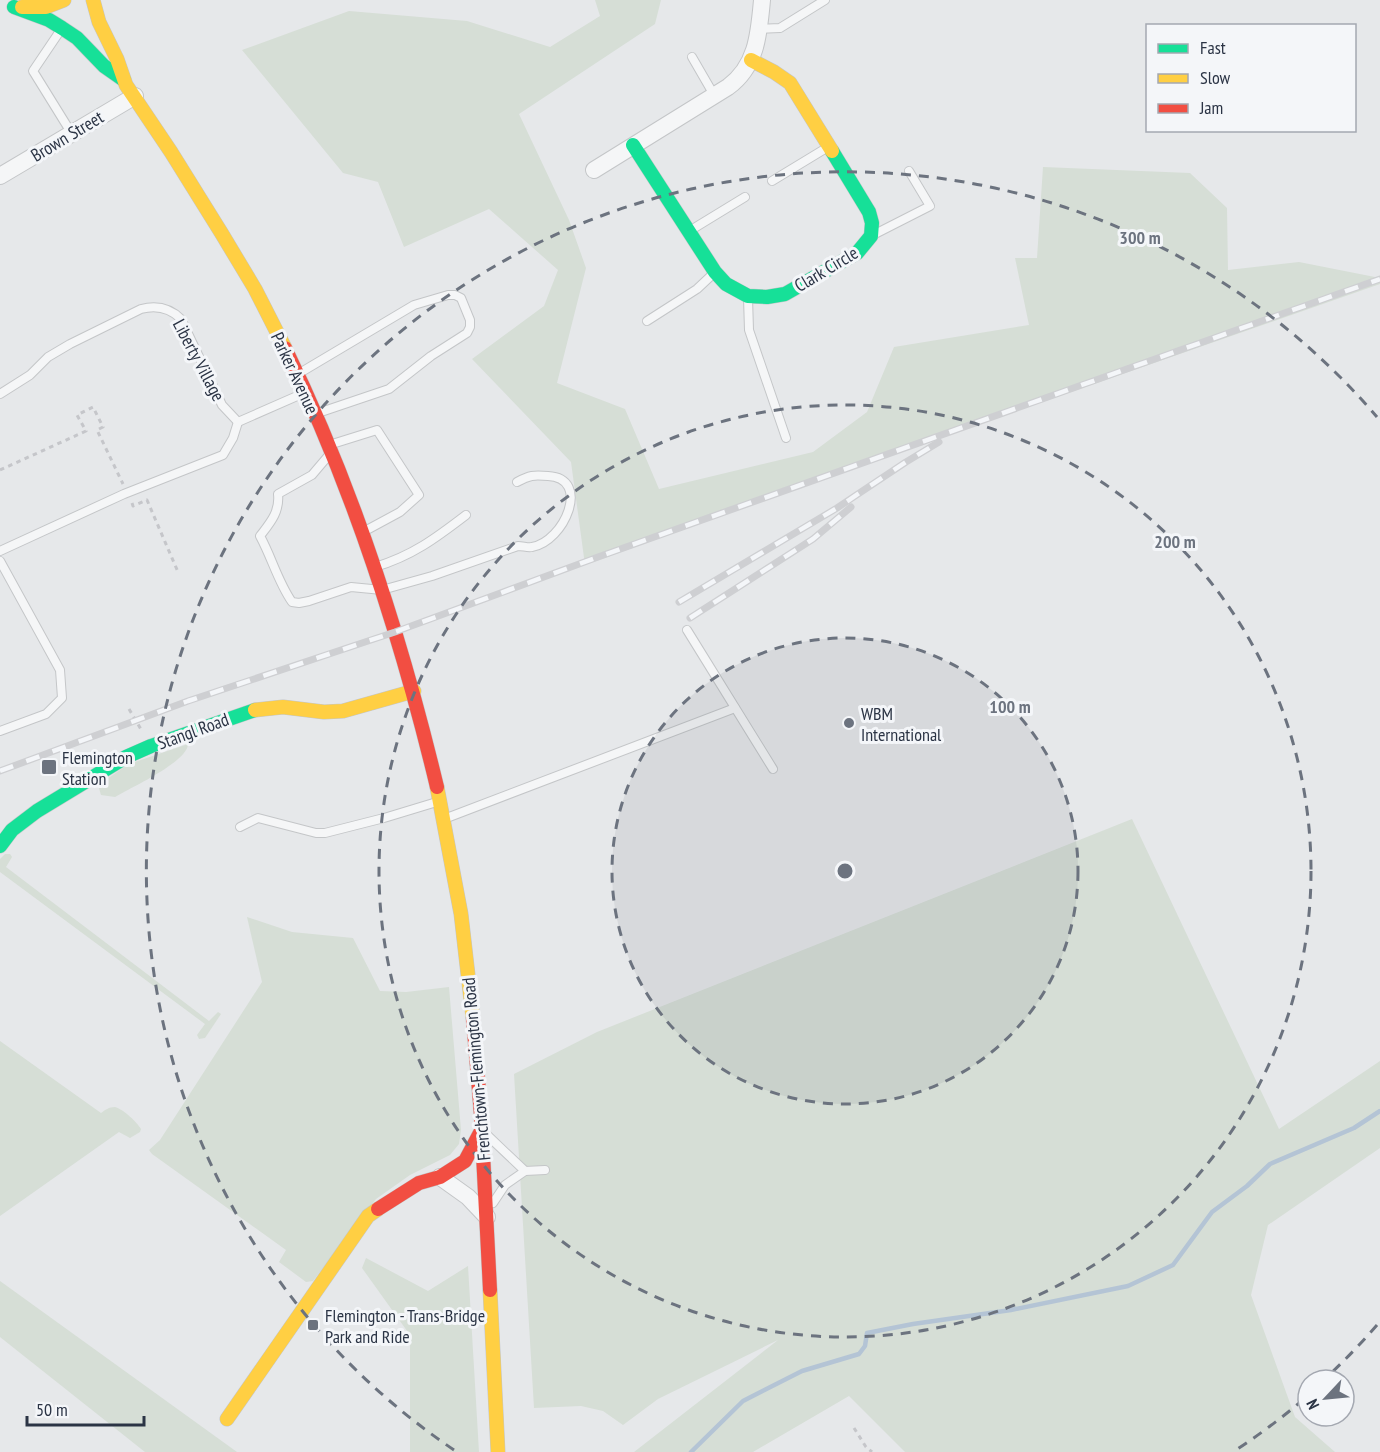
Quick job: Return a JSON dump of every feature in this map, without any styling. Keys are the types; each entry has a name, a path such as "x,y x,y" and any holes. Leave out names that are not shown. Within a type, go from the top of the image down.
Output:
{"main road":[{"path":"7,4 46,7 64,0"},
{"name":"Parker Avenue","path":"93,0 96,17 106,41 118,58 124,80 244,270 315,414 363,532 414,691"},
{"name":"Parker Avenue","path":"7,4 49,20 62,28 77,38 104,66 124,80"},
{"name":"Clark Circle","path":"748,296 767,297 784,294 856,254 871,236 873,223 869,212 787,79 751,60"},
{"path":"633,145 715,272 726,284 748,296"},
{"name":"Frenchtown-Flemington Road","path":"414,691 444,819 466,957 487,1217 498,1452"},
{"name":"Stangl Road","path":"0,846 12,830 37,811 116,762 151,746 253,710 283,706 324,712 343,711 414,691"},
{"path":"227,1419 368,1216 419,1183 440,1178 465,1161 481,1129"}],"street":[{"path":"594,170 735,81 751,60 759,29 762,0"},
{"name":"Brown Street","path":"0,176 135,96"},
{"path":"440,1178 468,1197 487,1217"}],"lane":[{"path":"759,29 780,28 819,2"},
{"path":"62,28 33,71 72,134"},
{"path":"692,57 714,95"},
{"path":"772,181 829,147"},
{"path":"871,236 930,206 909,171"},
{"path":"688,231 745,197"},
{"path":"647,321 698,289 715,272"},
{"path":"296,375 414,305 448,295 461,298 470,320 467,333 431,356 389,389 315,414"},
{"path":"748,296 749,330 786,438"},
{"name":"Liberty Village","path":"0,394 30,375 48,357 70,344 141,309 150,307 173,311 181,319 222,405 238,422"},
{"path":"0,551 127,493 223,455 238,422 305,393"},
{"path":"363,532 400,512 419,495 377,430 330,449 312,475 278,494 279,503 276,513 260,536 271,556 284,590 292,602 309,601 351,587 382,590 432,576 518,546 532,547 543,543 558,530 568,515 571,498 565,482 559,476 530,475 518,482"},
{"path":"374,567 408,556 466,515"},
{"path":"0,561 60,670 62,698 46,714 0,730"},
{"path":"687,630 773,769"},
{"path":"444,819 735,708"},
{"path":"240,826 258,818 316,833 325,833 384,818 440,800"},
{"path":"481,1129 525,1171"},
{"path":"487,1217 500,1191 525,1171 545,1170"}],"path":[{"path":"0,470 86,431 103,428 93,407 77,415 86,431"},
{"path":"97,430 133,506 147,500 178,572"},
{"path":"854,1428 872,1452"}],"shaded area":[{"path":"595,0 661,0 655,24 519,114 569,220 586,268 557,383 625,409 659,489 813,452 867,412 894,347 1029,325 1015,258 1037,258 1043,167 1190,173 1227,208 1228,270 1299,262 1380,278 1380,284 585,565 571,462 472,359 544,306 558,270 489,209 404,247 378,182 343,173 242,50 349,11 467,21 550,47 600,16"},
{"path":"188,744 180,757 151,778 115,797 101,795 98,785 129,764"},
{"path":"1132,819 1279,1129 1380,1061 1380,1148 1268,1225 1251,1295 1296,1418 1296,1428 1308,1428 1335,1452 905,1452 849,1396 753,1452 634,1452 778,1340 658,1399 623,1425 603,1411 581,1406 534,1408 514,1074 597,1032"},
{"path":"5,854 10,854 12,857 6,867 209,1021 218,1012 221,1014 205,1038 199,1039 197,1035 205,1024 0,872 0,859"},
{"path":"247,917 292,932 353,938 380,991 406,992 449,987 461,1130 459,1144 450,1155 410,1175 376,1199 313,1281 306,1282 279,1262 286,1250 149,1150 160,1140 262,982"},
{"path":"0,1041 101,1113 111,1108 118,1108 130,1116 141,1129 130,1138 119,1132 0,1216"},
{"path":"366,1258 428,1291 468,1266 479,1452 410,1452 410,1335 362,1268"},
{"path":"0,1281 237,1452 145,1452 0,1337"}],"waterway":[{"path":"691,1452 743,1401 802,1371 859,1354 865,1346 867,1333 1011,1310 1128,1286 1173,1265 1212,1212 1247,1186 1270,1164 1354,1128 1380,1111"}],"railway":[{"path":"0,771 188,701 395,632 598,557 1380,279"},
{"path":"679,602 837,508 939,442"},
{"path":"690,618 813,539 851,507"}],"traffic: fast":[{"path":"14,7 49,20 62,28 77,38 104,66 124,80"},
{"path":"633,145 715,272 726,284 748,296 767,297 785,294 857,253 871,236 872,223 869,212 832,151"},
{"path":"0,846 12,830 37,811 126,757 255,710"}],"traffic: slow":[{"path":"22,7 46,7 64,0"},
{"path":"93,0 99,22 117,59 126,85 222,234 255,289 285,348"},
{"path":"751,60 790,83 832,151"},
{"path":"255,710 283,707 324,712 343,711 414,691"},
{"path":"437,787 461,914 473,1018"},
{"path":"227,1419 368,1216 378,1209"},
{"path":"490,1290 498,1452"}],"traffic: jam":[{"path":"285,348 332,454 373,563 408,675 437,787"},
{"path":"473,1018 481,1115 490,1290"},
{"path":"378,1209 419,1183 440,1177 465,1161 481,1131"}],"place":[{"name":"WBM International","path":"849,723"},
{"name":"Flemington Station","path":"49,767"},
{"name":"Flemington - Trans-Bridge Park and Ride","path":"313,1325"}]}
